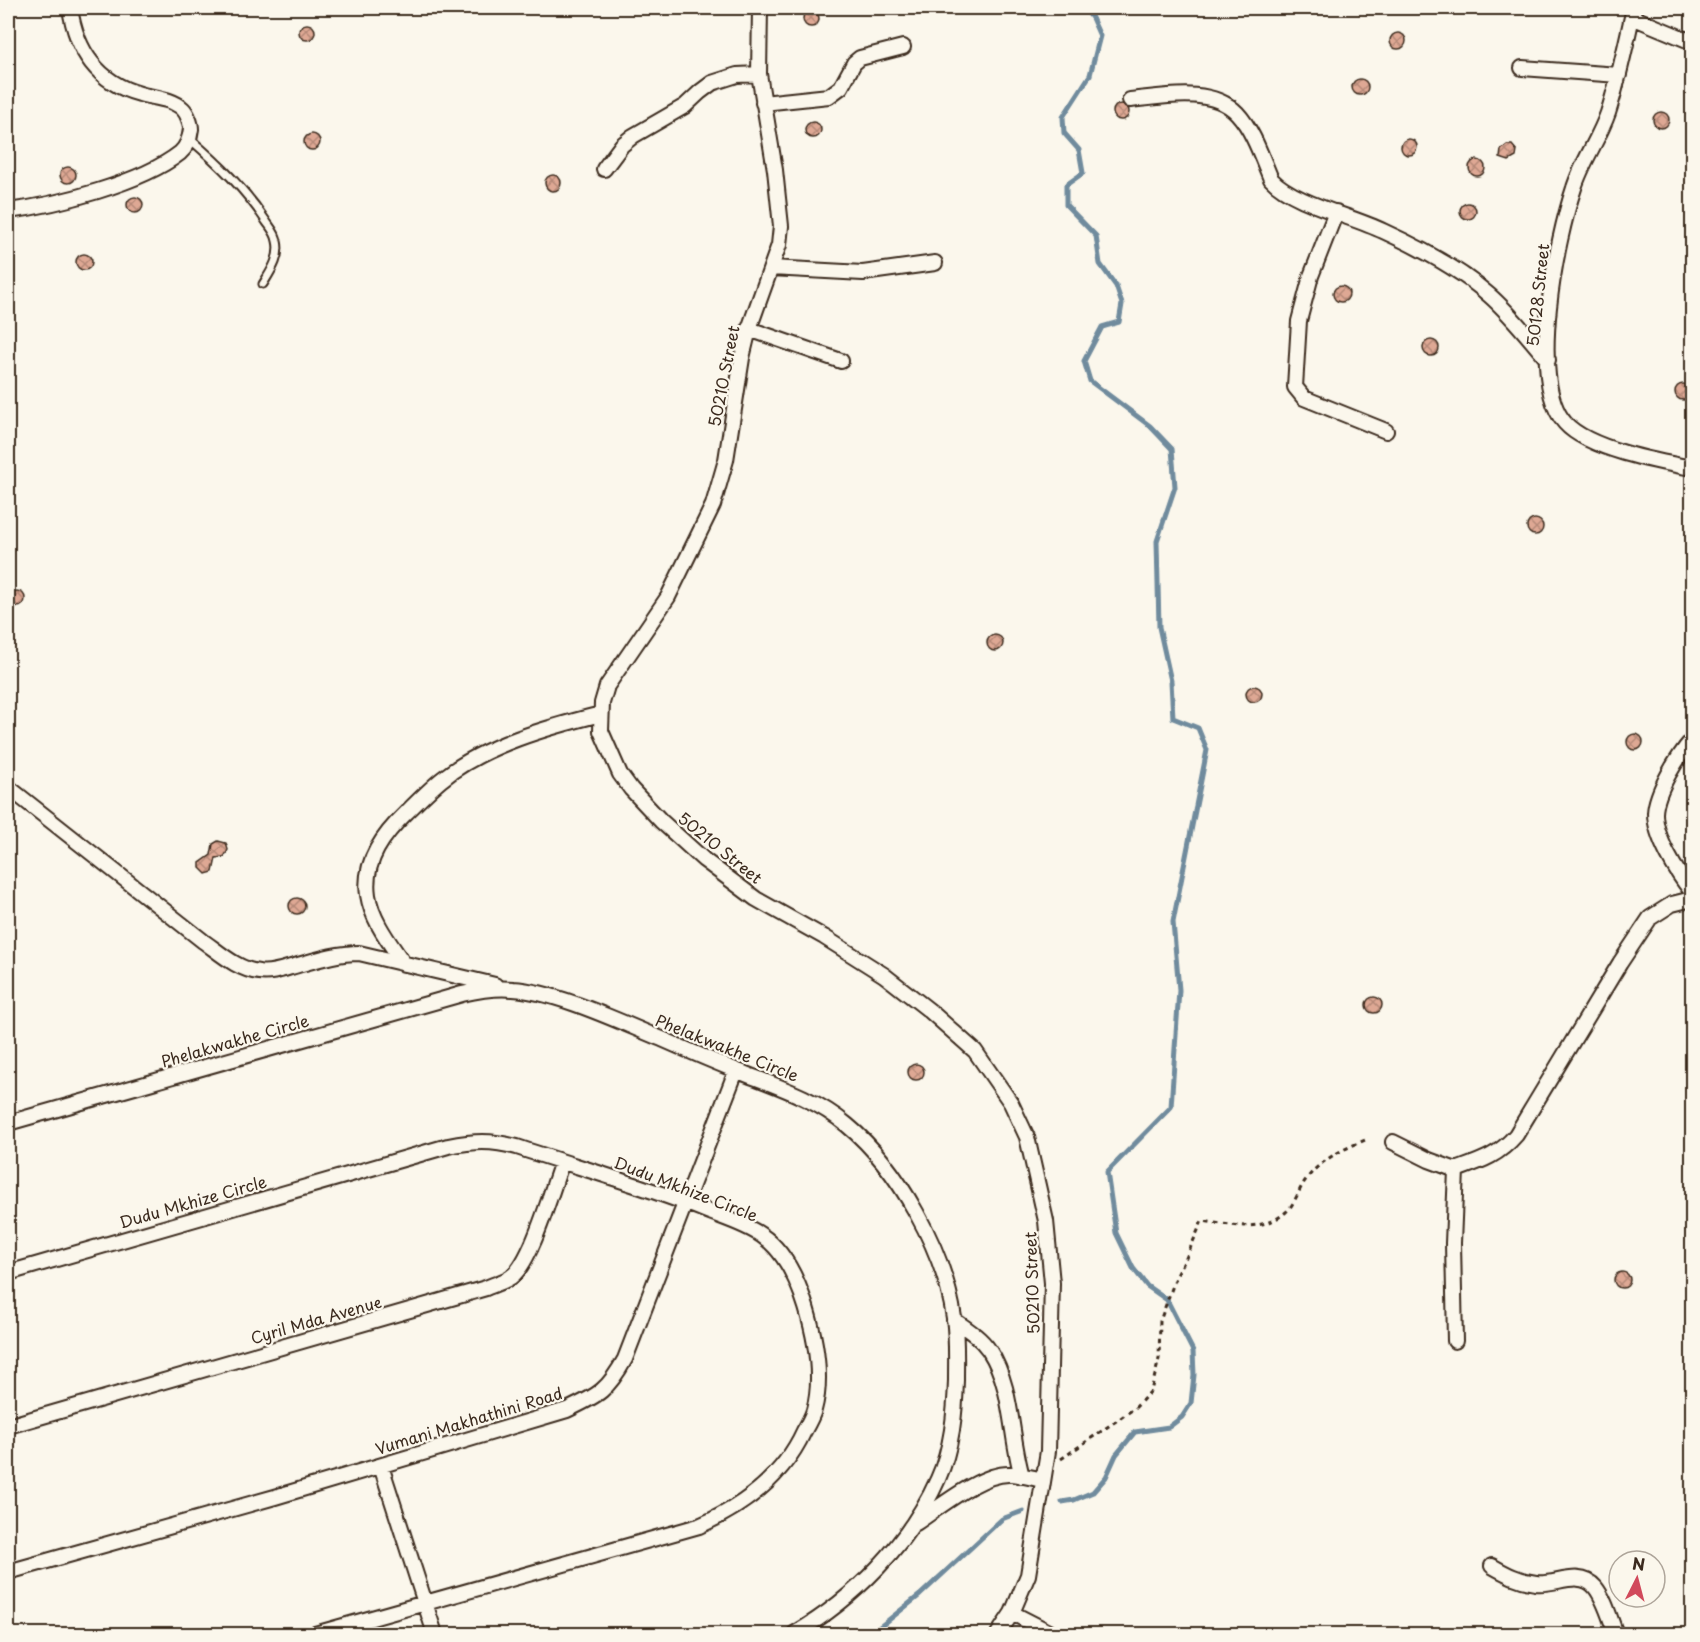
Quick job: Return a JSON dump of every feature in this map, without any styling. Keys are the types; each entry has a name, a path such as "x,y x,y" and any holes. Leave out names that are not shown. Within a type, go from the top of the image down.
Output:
{"street":[{"path":"8,210 27,208 98,191 146,172 181,152 190,139 191,125 184,110 174,102 117,87 102,76 91,63 79,39 70,8"},
{"name":"50210 Street","path":"760,8 759,74 776,170 781,226 779,245 749,329 742,358 726,460 713,504 668,597 607,686 601,714 601,731 620,774 661,821 704,860 756,899 824,937 874,969 930,1011 975,1051 1011,1103 1027,1137 1046,1221 1052,1282 1048,1450 1028,1575 1012,1613 998,1635"},
{"path":"1633,12 1692,42"},
{"name":"50128 Street","path":"1633,12 1619,75 1607,114 1574,186 1554,267 1549,310 1548,360 1552,399 1567,426 1612,449 1648,460 1692,468"},
{"path":"763,103 829,96 841,87 854,63 860,58 903,47"},
{"path":"1522,68 1619,75"},
{"path":"604,169 622,145 633,135 679,111 712,83 737,75 759,74"},
{"path":"1130,100 1192,95 1221,102 1236,112 1245,123 1276,185 1295,197 1383,231 1461,274 1505,310 1548,360"},
{"path":"1336,212 1311,276 1299,321 1295,387 1304,399 1386,431"},
{"path":"771,268 863,273 935,263"},
{"path":"749,329 841,361"},
{"path":"404,964 379,926 368,894 371,861 384,836 442,779 473,759 534,734 601,714"},
{"path":"1692,740 1661,791 1655,813 1661,838 1683,880 1692,892"},
{"path":"8,787 203,941 227,959 246,969 261,973 344,953 359,953 515,989"},
{"path":"1393,1142 1429,1160 1456,1170 1493,1156 1507,1146 1650,918 1672,904 1692,899"},
{"name":"Phelakwakhe Circle","path":"8,1123 462,994 496,988 540,993 587,1009 736,1071 776,1085 827,1110 866,1142 908,1198 925,1230 941,1270 954,1320 956,1388 953,1428 938,1478 910,1528 862,1584 836,1607 794,1635"},
{"name":"Vumani Makhathini Road","path":"8,1572 381,1466 567,1410 592,1399 605,1390 625,1359 736,1071"},
{"name":"Dudu Mkhize Circle","path":"8,1273 448,1146 495,1141 684,1202 749,1228 772,1245 787,1264 800,1290 812,1326 818,1364 817,1394 813,1412 788,1461 745,1501 699,1526 315,1635"},
{"name":"Cyril Mda Avenue","path":"8,1426 486,1288 511,1277 521,1267 529,1252 562,1162"},
{"path":"1455,1341 1453,1243 1456,1170"},
{"path":"954,1320 974,1334 989,1350 999,1372 1005,1389 1016,1457 1022,1476"},
{"path":"381,1466 435,1635"},
{"path":"910,1528 985,1480 1010,1474 1044,1475"},
{"path":"1492,1566 1515,1579 1533,1583 1541,1584 1575,1578 1589,1582 1600,1595 1616,1635"},
{"path":"1012,1613 1053,1635"}],"lane":[{"path":"190,139 216,161 253,201 275,234 278,242 278,255 263,284"}],"path":[{"path":"1044,1475 1135,1408 1151,1391 1159,1359 1160,1321 1176,1276 1202,1221 1249,1227 1268,1222 1287,1211 1308,1177 1334,1154 1365,1140"}],"building":[{"path":"808,11 814,11 819,19 817,25 808,27 803,22 803,16"},
{"path":"304,24 310,24 315,32 313,38 304,40 299,35 299,29"},
{"path":"1395,33 1401,33 1406,41 1404,47 1395,49 1390,44 1390,38"},
{"path":"1357,79 1363,79 1368,87 1366,93 1357,95 1352,90 1352,84"},
{"path":"1121,104 1127,106 1129,112 1127,118 1121,120 1115,118 1113,112 1115,106"},
{"path":"1658,112 1664,112 1669,120 1667,126 1658,128 1653,123 1653,117"},
{"path":"810,122 816,122 821,130 819,136 810,138 805,133 805,127"},
{"path":"309,134 315,134 320,142 318,148 309,150 304,145 304,139"},
{"path":"1406,139 1412,139 1417,147 1415,153 1406,155 1401,150 1401,144"},
{"path":"1507,145 1512,145 1517,151 1516,157 1509,161 1500,158 1501,150"},
{"path":"1474,160 1480,160 1485,168 1483,174 1474,176 1469,171 1469,165"},
{"path":"65,167 71,167 76,175 74,181 65,183 60,178 60,172"},
{"path":"550,175 556,175 561,183 559,189 550,191 545,186 545,180"},
{"path":"132,197 138,197 143,205 141,211 132,213 127,208 127,202"},
{"path":"1465,203 1471,203 1476,211 1474,217 1465,219 1460,214 1460,208"},
{"path":"81,254 87,254 92,262 90,268 81,270 76,265 76,259"},
{"path":"1338,286 1344,286 1349,294 1347,300 1338,302 1333,297 1333,291"},
{"path":"1428,340 1434,340 1439,348 1437,354 1428,356 1423,351 1423,345"},
{"path":"1680,384 1686,384 1691,392 1689,398 1680,400 1675,395 1675,389"},
{"path":"1532,519 1538,519 1543,527 1541,533 1532,535 1527,530 1527,524"},
{"path":"14,591 20,591 25,599 23,605 14,607 9,602 9,596"},
{"path":"992,635 998,635 1003,643 1001,649 992,651 987,646 987,640"},
{"path":"1251,686 1257,686 1262,694 1260,700 1251,702 1246,697 1246,691"},
{"path":"1632,734 1638,734 1643,742 1641,748 1632,750 1627,745 1627,739"},
{"path":"218,841 226,843 228,850 224,857 216,858 213,872 206,874 200,868 200,863 211,855 213,844"},
{"path":"294,898 300,898 305,906 303,912 294,914 289,909 289,903"},
{"path":"1371,997 1377,997 1382,1005 1380,1011 1371,1013 1366,1008 1366,1002"},
{"path":"913,1064 919,1064 924,1072 922,1078 913,1080 908,1075 908,1069"},
{"path":"1619,1272 1625,1272 1630,1280 1628,1286 1619,1288 1614,1283 1614,1277"}],"waterway":[{"path":"1062,1502 1093,1492 1106,1477 1116,1455 1135,1432 1169,1427 1182,1417 1191,1403 1194,1375 1193,1351 1167,1300 1147,1286 1133,1268 1116,1233 1107,1172 1171,1107 1179,990 1173,922 1207,750 1198,728 1173,718 1171,681 1159,627 1157,541 1175,487 1172,449 1150,426 1090,381 1084,361 1102,327 1119,322 1122,304 1116,286 1100,264 1096,236 1066,205 1066,185 1083,173 1079,150 1064,133 1063,117 1090,75 1100,36 1085,8"},
{"path":"871,1634 920,1595 1002,1519 1023,1511"}]}
